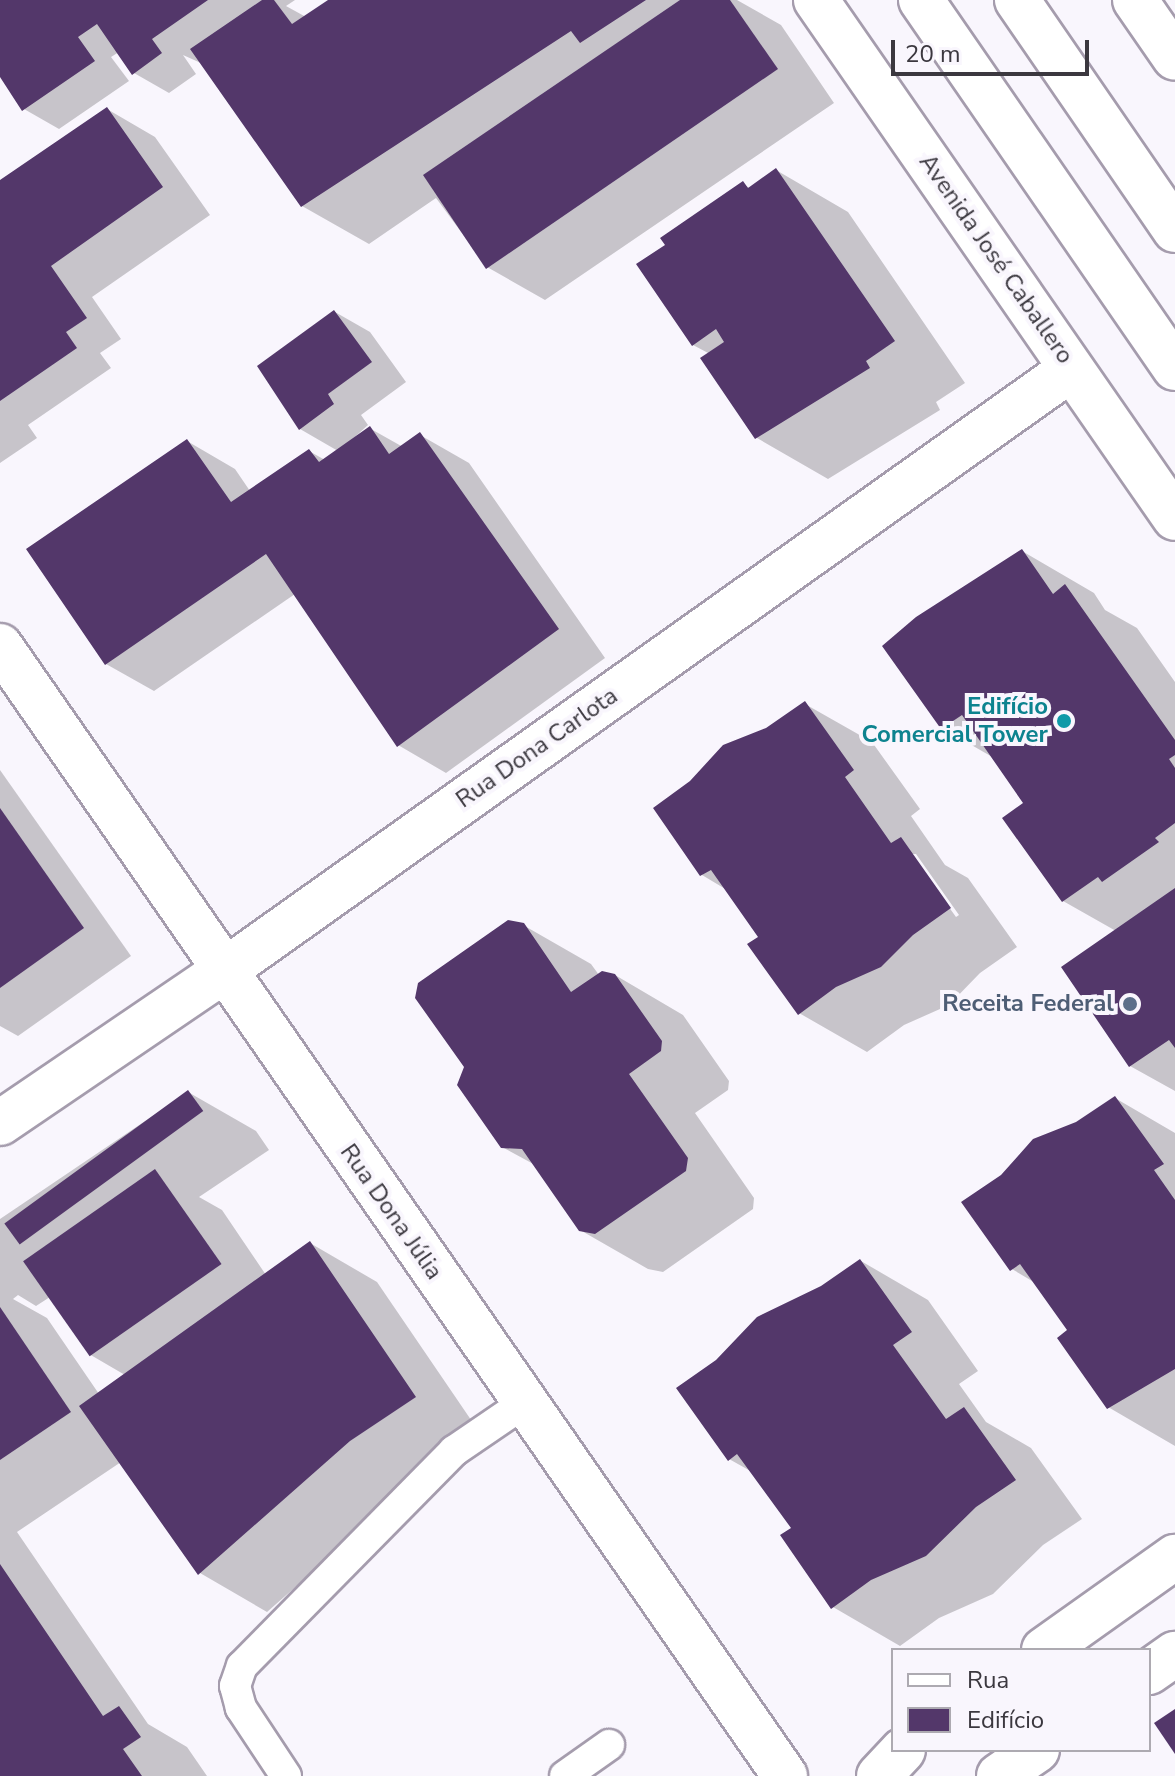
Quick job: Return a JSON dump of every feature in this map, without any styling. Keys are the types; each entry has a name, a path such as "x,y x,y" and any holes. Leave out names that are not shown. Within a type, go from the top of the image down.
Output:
{"main road":[{"name":"Avenida José Caballero","path":"816,0 1175,518"},
{"path":"921,0 1175,368"},
{"path":"1017,0 1175,230"},
{"path":"1135,0 1175,58"},
{"name":"Rua Dona Carlota","path":"0,1123 224,971 1071,369"},
{"name":"Rua Dona Júlia","path":"0,646 785,1776"},
{"path":"1047,1648 1175,1557"},
{"path":"1151,1671 1175,1654"},
{"path":"879,1776 901,1752"},
{"path":"999,1776 1034,1752"}],"lane":[{"path":"286,1776 241,1708 235,1686 242,1666 454,1451 524,1403"},
{"path":"565,1776 609,1745"}],"building":[{"path":"0,0 208,0 152,39 162,53 132,75 97,24 78,37 95,61 22,111 0,77"},
{"path":"262,0 274,0 292,24 328,0 646,0 580,43 571,31 301,207 190,49"},
{"path":"680,0 730,0 778,69 486,269 423,175"},
{"path":"107,107 163,187 51,266 87,318 66,332 77,348 0,401 0,180"},
{"path":"776,168 895,341 866,361 870,368 755,439 700,358 724,342 716,329 692,346 636,264 665,245 660,238 743,181 748,188"},
{"path":"334,310 372,362 328,394 334,404 299,430 257,366"},
{"path":"370,426 389,454 420,432 559,629 397,747 266,554 105,665 26,549 187,439 231,502 309,449 319,462"},
{"name":"Edifício Comercial Tower","path":"1022,549 1053,594 1065,584 1175,740 1175,755 1169,759 1175,768 1175,823 1155,838 1159,842 1102,882 1098,877 1062,902 1002,818 1023,803 962,715 941,729 882,646 916,617"},
{"path":"805,701 854,770 845,777 891,843 901,837 951,908 913,935 881,967 836,987 798,1015 747,944 758,937 711,870 700,876 653,808 690,781 723,745 766,728"},
{"path":"0,808 84,928 0,988"},
{"name":"Receita Federal","path":"1175,888 1175,1048 1169,1040 1129,1067 1061,967"},
{"path":"508,920 524,923 571,992 602,971 615,974 662,1041 661,1051 629,1074 688,1158 686,1171 595,1234 579,1231 522,1149 501,1148 457,1085 464,1067 415,998 418,983"},
{"path":"188,1090 203,1111 20,1244 4,1223"},
{"path":"1115,1096 1164,1164 1154,1170 1175,1200 1175,1369 1107,1409 1057,1338 1067,1330 1020,1264 1010,1271 961,1202 1001,1175 1033,1139 1076,1122"},
{"path":"155,1169 222,1264 90,1356 23,1261"},
{"path":"310,1241 416,1397 350,1441 198,1575 79,1406"},
{"path":"860,1259 912,1332 893,1345 946,1419 964,1407 1016,1480 976,1507 926,1556 871,1580 831,1609 780,1535 791,1528 737,1454 728,1461 676,1388 716,1360 757,1317 821,1286"},
{"path":"0,1307 71,1412 0,1460"},
{"path":"0,1564 103,1716 119,1706 141,1737 123,1749 142,1776 0,1776"},
{"path":"1175,1709 1175,1754 1154,1723"}],"place":[{"name":"Edifício Comercial Tower","path":"1064,721"},
{"name":"Receita Federal","path":"1130,1004"}]}
